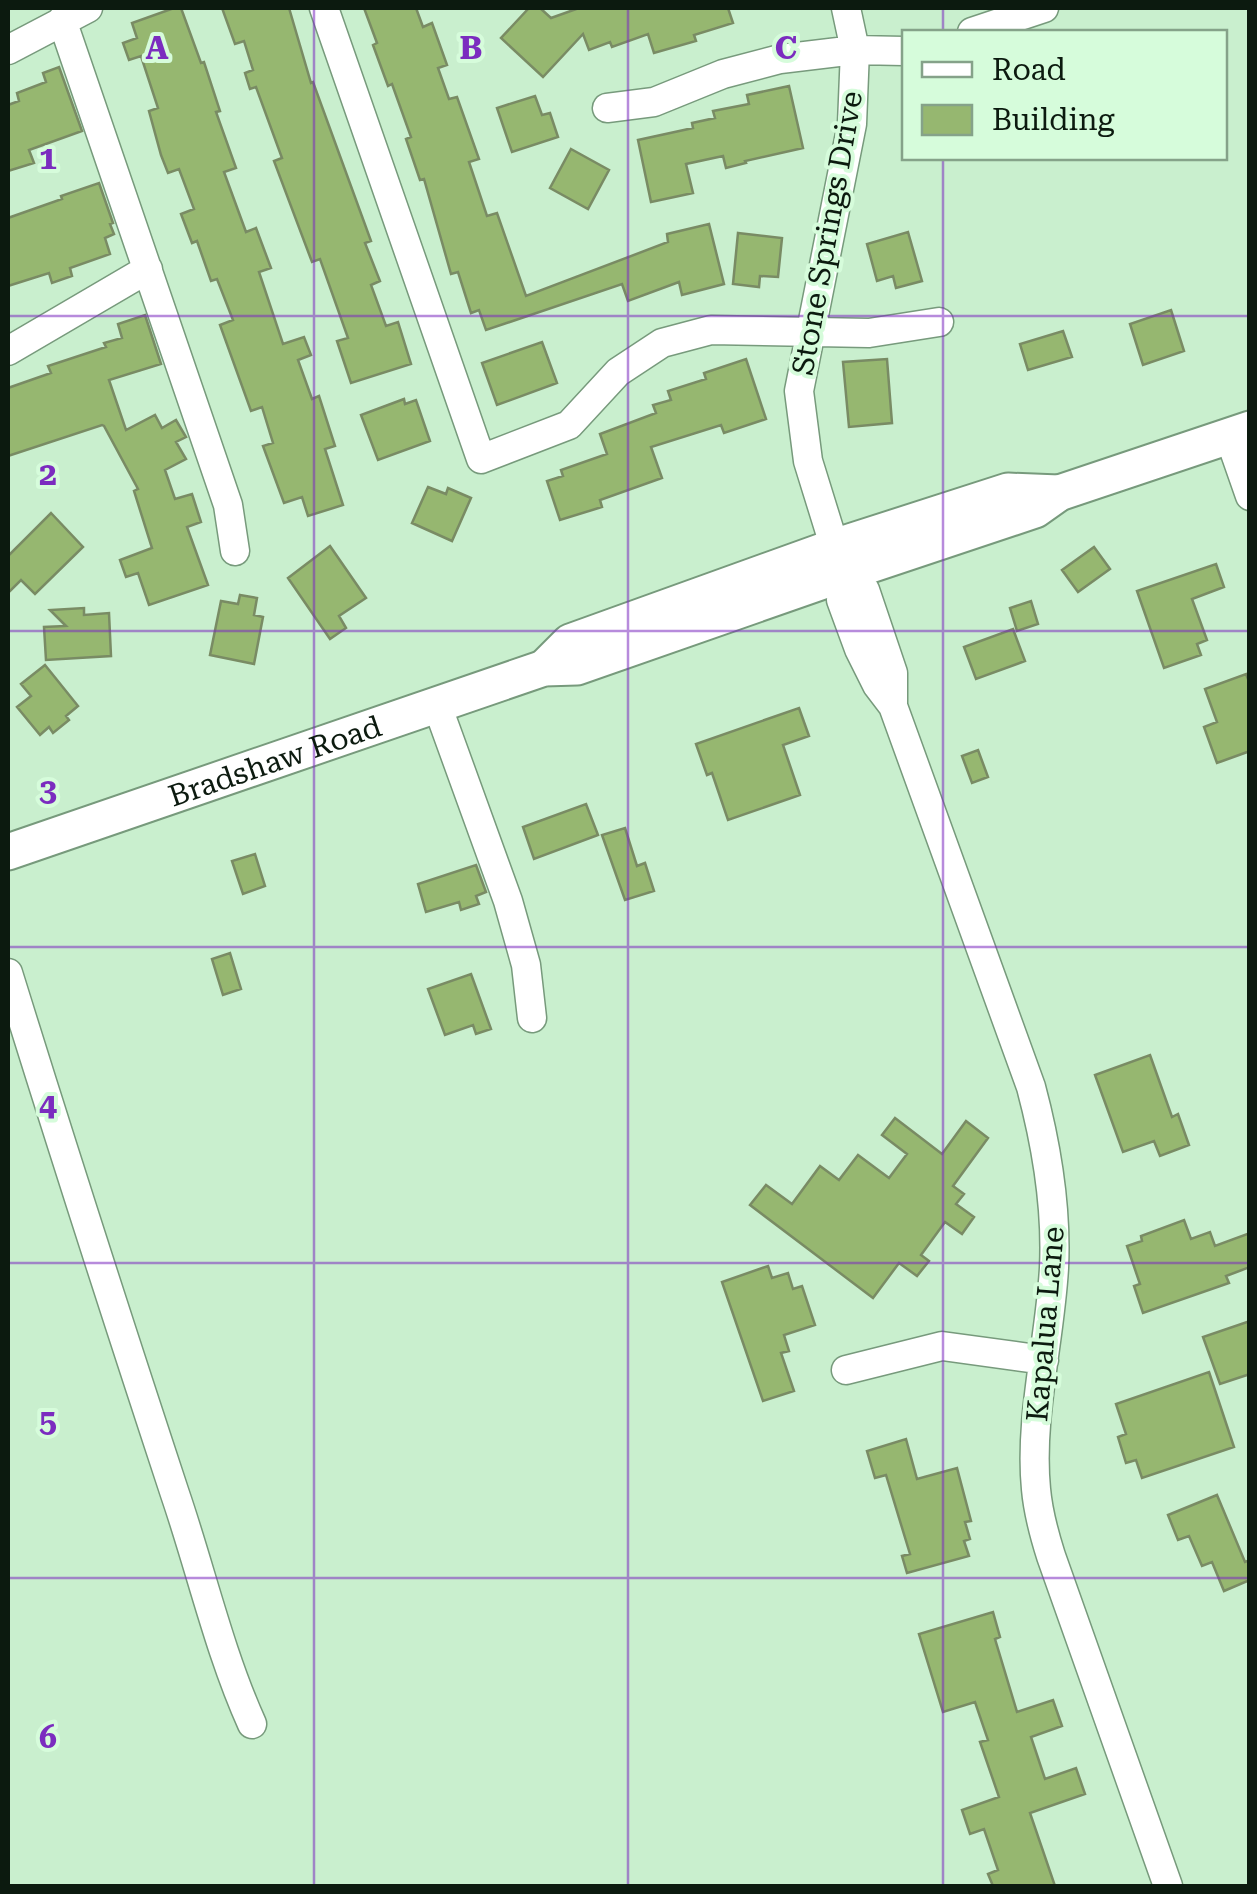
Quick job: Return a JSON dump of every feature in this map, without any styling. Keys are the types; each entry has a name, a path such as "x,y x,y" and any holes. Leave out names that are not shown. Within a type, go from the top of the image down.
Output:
{"main road":[{"name":"Bradshaw Road","path":"8,852 544,668 578,666 838,560 1035,510 1060,493 1239,432"}],"street":[{"path":"8,50 88,8"},
{"path":"324,8 481,460 569,425 618,372 662,343 712,330 869,333 939,322"},
{"name":"Stone Springs Drive","path":"838,560 808,461 799,391 852,124 855,50 846,8"},
{"path":"978,30 1044,8"},
{"path":"62,20 228,505 235,551"},
{"path":"607,108 654,102 723,74 780,58 855,50 902,50"},
{"path":"8,352 148,268"},
{"path":"1239,432 1250,496"},
{"name":"Kapalua Lane","path":"838,560 865,590 893,673 893,706 1032,1087 1046,1140 1054,1213 1054,1268 1035,1446 1042,1530 1168,1886"},
{"path":"437,704 508,901 526,965 532,1018"},
{"path":"8,973 236,1688 252,1724"},
{"path":"846,1370 942,1346 1044,1360"}],"building":[{"path":"181,8 220,111 216,112 236,168 224,172 246,232 256,228 271,268 259,272 283,344 304,337 311,355 298,360 312,399 319,396 335,446 325,449 343,505 308,516 302,497 284,503 263,446 273,443 262,407 251,411 220,325 233,320 217,279 211,281 197,241 192,243 181,214 194,209 179,169 168,173 161,155 149,111 158,108 141,56 129,60 123,43 137,38 132,23"},
{"path":"222,8 289,8 311,83 371,241 365,243 380,281 371,285 386,326 398,322 411,364 351,383 337,341 348,338 320,259 312,262 274,161 282,158 256,87 250,89 245,73 253,70 244,41 235,44"},
{"path":"364,8 416,8 423,27 432,23 447,65 438,68 449,99 457,97 479,159 469,162 487,216 497,213 526,296 668,242 667,234 709,224 724,284 682,295 679,282 628,301 622,284 486,330 479,310 471,313 458,272 451,274 424,179 420,180 406,139 411,137 373,45 377,43"},
{"path":"529,8 540,8 551,18 579,8 728,8 733,23 694,35 696,41 654,53 648,34 612,47 610,42 589,50 583,34 543,77 501,38"},
{"path":"59,67 82,131 29,150 34,163 8,171 8,105 19,101 17,93 46,82 43,73"},
{"path":"789,86 803,148 726,168 723,156 686,164 693,193 651,202 638,140 693,128 692,123 715,118 713,111 749,104 747,95"},
{"path":"535,96 542,115 550,113 558,137 512,152 497,108"},
{"path":"571,149 609,170 588,209 550,188"},
{"path":"99,183 113,223 110,224 114,234 105,238 110,254 70,268 72,276 52,283 49,273 8,286 8,218"},
{"path":"908,232 922,281 896,288 893,276 877,281 867,244"},
{"path":"738,233 782,238 778,277 760,276 759,287 733,284"},
{"path":"1171,310 1184,351 1143,365 1130,324"},
{"path":"145,315 161,364 109,380 126,430 155,415 162,428 176,420 186,437 176,442 186,459 165,470 175,499 192,494 201,522 187,527 208,585 149,605 138,573 126,577 120,560 152,548 134,491 138,489 104,426 8,456 8,388 51,373 48,366 106,347 104,343 122,338 118,324"},
{"path":"1063,331 1072,357 1028,370 1020,344"},
{"path":"542,342 557,383 497,405 482,363"},
{"path":"746,359 766,419 724,433 721,425 651,447 662,478 600,500 602,507 560,520 547,481 563,476 561,470 607,454 600,434 656,413 653,405 671,400 668,391 706,379 704,373"},
{"path":"887,359 892,423 849,427 843,362"},
{"path":"404,399 405,404 416,400 430,441 378,460 361,415"},
{"path":"428,487 446,494 448,488 471,498 452,541 412,523"},
{"path":"51,513 83,547 35,594 21,580 8,593 8,556"},
{"path":"330,546 366,598 339,616 346,628 330,639 288,578"},
{"path":"1094,547 1110,569 1078,592 1062,570"},
{"path":"1216,564 1224,587 1192,599 1207,640 1197,644 1201,655 1164,668 1137,591"},
{"path":"240,595 257,598 254,615 263,617 254,664 210,655 221,601 238,604"},
{"path":"1031,601 1038,624 1017,631 1010,608"},
{"path":"84,608 84,615 109,613 111,656 46,660 44,627 66,626 50,610"},
{"path":"1013,629 1025,661 976,679 964,647"},
{"path":"45,665 78,706 53,733 49,727 40,735 17,707 31,696 21,684"},
{"path":"1246,674 1250,684 1250,751 1217,763 1204,727 1217,722 1205,689"},
{"path":"799,708 809,736 783,745 800,795 728,820 712,773 707,775 696,744"},
{"path":"978,750 988,777 972,783 962,756"},
{"path":"586,804 598,835 534,859 523,827"},
{"path":"625,828 637,866 645,863 654,891 625,900 602,835"},
{"path":"255,854 265,886 243,894 232,861"},
{"path":"476,865 486,892 476,896 479,904 461,910 459,902 426,912 418,884"},
{"path":"230,953 241,989 223,995 212,959"},
{"path":"471,974 491,1029 476,1034 473,1025 445,1035 428,989"},
{"path":"1150,1055 1172,1117 1178,1114 1189,1145 1160,1156 1154,1141 1123,1152 1095,1075"},
{"path":"895,1118 942,1154 966,1121 988,1138 953,1186 964,1194 956,1204 974,1217 962,1234 945,1222 921,1255 929,1261 917,1276 899,1263 873,1298 750,1205 766,1185 792,1204 820,1166 839,1180 858,1155 889,1178 907,1154 882,1135"},
{"path":"1184,1220 1191,1239 1210,1232 1215,1246 1250,1233 1250,1267 1226,1276 1229,1283 1143,1313 1134,1286 1140,1284 1127,1246 1142,1241 1141,1236"},
{"path":"768,1266 772,1278 788,1273 793,1289 802,1286 815,1325 784,1335 789,1351 781,1353 794,1391 763,1401 722,1282"},
{"path":"1250,1321 1250,1374 1220,1384 1203,1337"},
{"path":"1209,1372 1234,1447 1142,1478 1136,1460 1126,1463 1118,1437 1126,1434 1116,1404"},
{"path":"906,1439 917,1479 957,1468 971,1521 965,1522 970,1539 964,1541 969,1556 907,1573 902,1556 910,1554 886,1475 875,1478 867,1451"},
{"path":"1217,1495 1245,1562 1250,1560 1250,1580 1224,1591 1212,1562 1202,1566 1189,1536 1178,1540 1168,1515"},
{"path":"993,1612 1000,1637 995,1639 1017,1712 1053,1700 1062,1726 1031,1737 1045,1779 1076,1768 1085,1794 1030,1813 1055,1886 993,1886 988,1874 998,1870 984,1829 970,1834 962,1810 999,1797 980,1742 988,1740 975,1702 943,1712 919,1634"}]}
